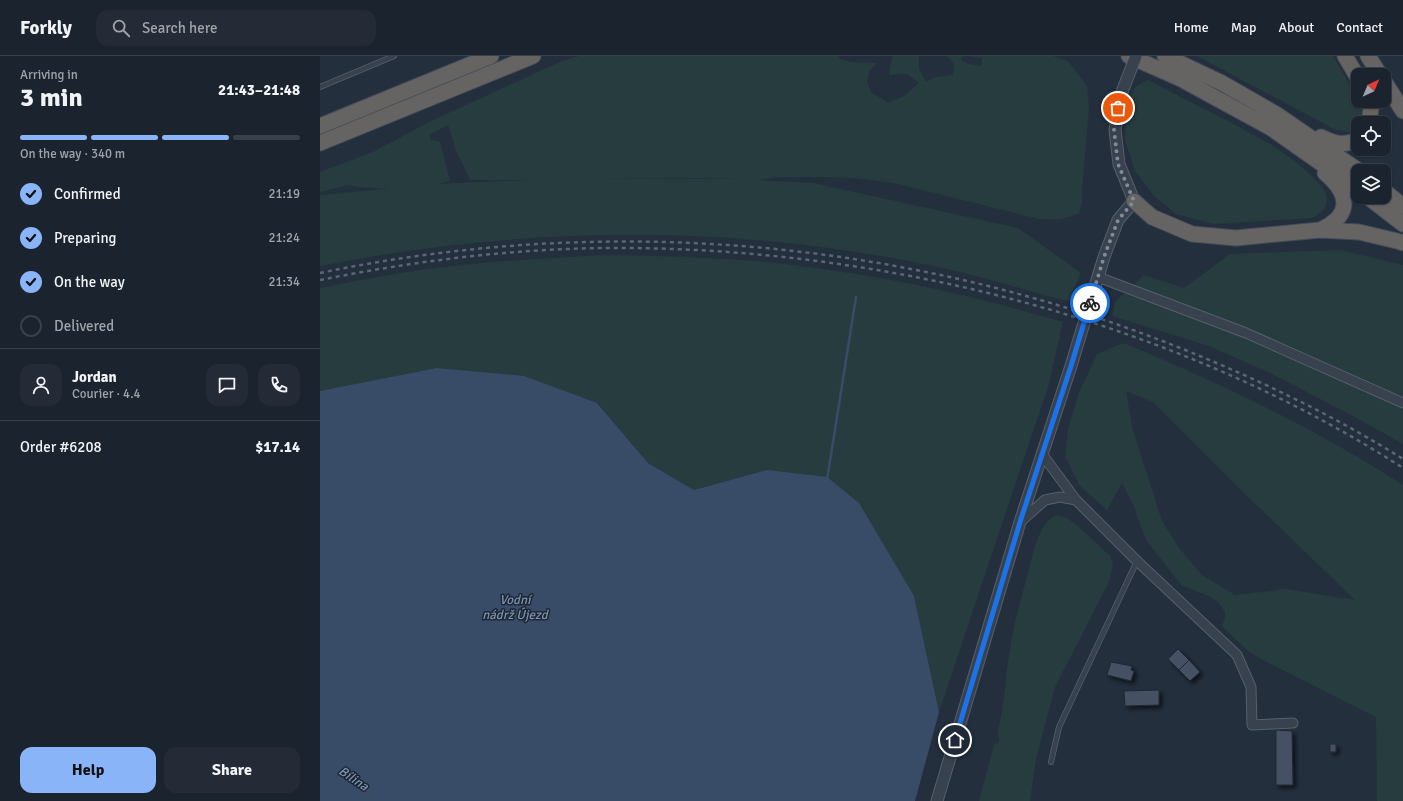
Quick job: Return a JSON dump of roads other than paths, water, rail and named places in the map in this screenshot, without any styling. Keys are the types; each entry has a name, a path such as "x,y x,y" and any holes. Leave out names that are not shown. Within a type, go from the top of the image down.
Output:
{"highway":[{"path":"320,126 491,56"},
{"path":"320,143 533,56"},
{"path":"1129,56 1273,121 1331,142 1340,144 1351,143"},
{"path":"1165,56 1222,83 1273,121 1351,183"},
{"path":"1345,56 1352,68"},
{"path":"1368,56 1376,68"},
{"path":"1391,92 1403,111"},
{"path":"1273,121 1351,166"},
{"path":"1273,121 1330,177 1341,190 1344,198 1344,209 1339,217 1330,226 1320,230"},
{"path":"1391,197 1403,206"},
{"path":"1134,201 1152,218 1192,234 1236,238 1320,230 1359,232 1397,240 1403,243"},
{"path":"1377,204 1403,224"}],"street":[{"path":"937,801 1020,522 1071,366 1098,276 1118,220 1134,201 1118,164 1114,130 1120,97 1136,56"},
{"path":"1098,276 1246,333 1403,403"},
{"path":"1042,454 1076,500 1136,562 1236,655 1251,687 1252,725 1293,723"},
{"path":"1020,522 1045,500 1060,497 1076,500"}],"lane":[{"path":"320,87 394,56"},
{"path":"1051,762 1059,727 1136,562"}],"water":[{"name":"Vodní nádrž Újezd","path":"437,368 524,376 597,403 648,463 694,490 767,470 827,477 859,503 914,596 939,712 915,801 320,801 320,391"}],"waterway":[{"path":"827,480 856,297"}],"railway":[{"path":"320,273 432,254 544,244 657,242 770,248 882,264 992,287 1101,319 1207,359 1257,381 1356,431 1403,459"},
{"path":"320,280 391,267 462,257 534,251 606,248 709,251 814,261 918,277 1021,301 1122,332 1220,370 1314,416 1403,468"}],"water label":[{"name":"Bílina","path":"354,778"}]}
